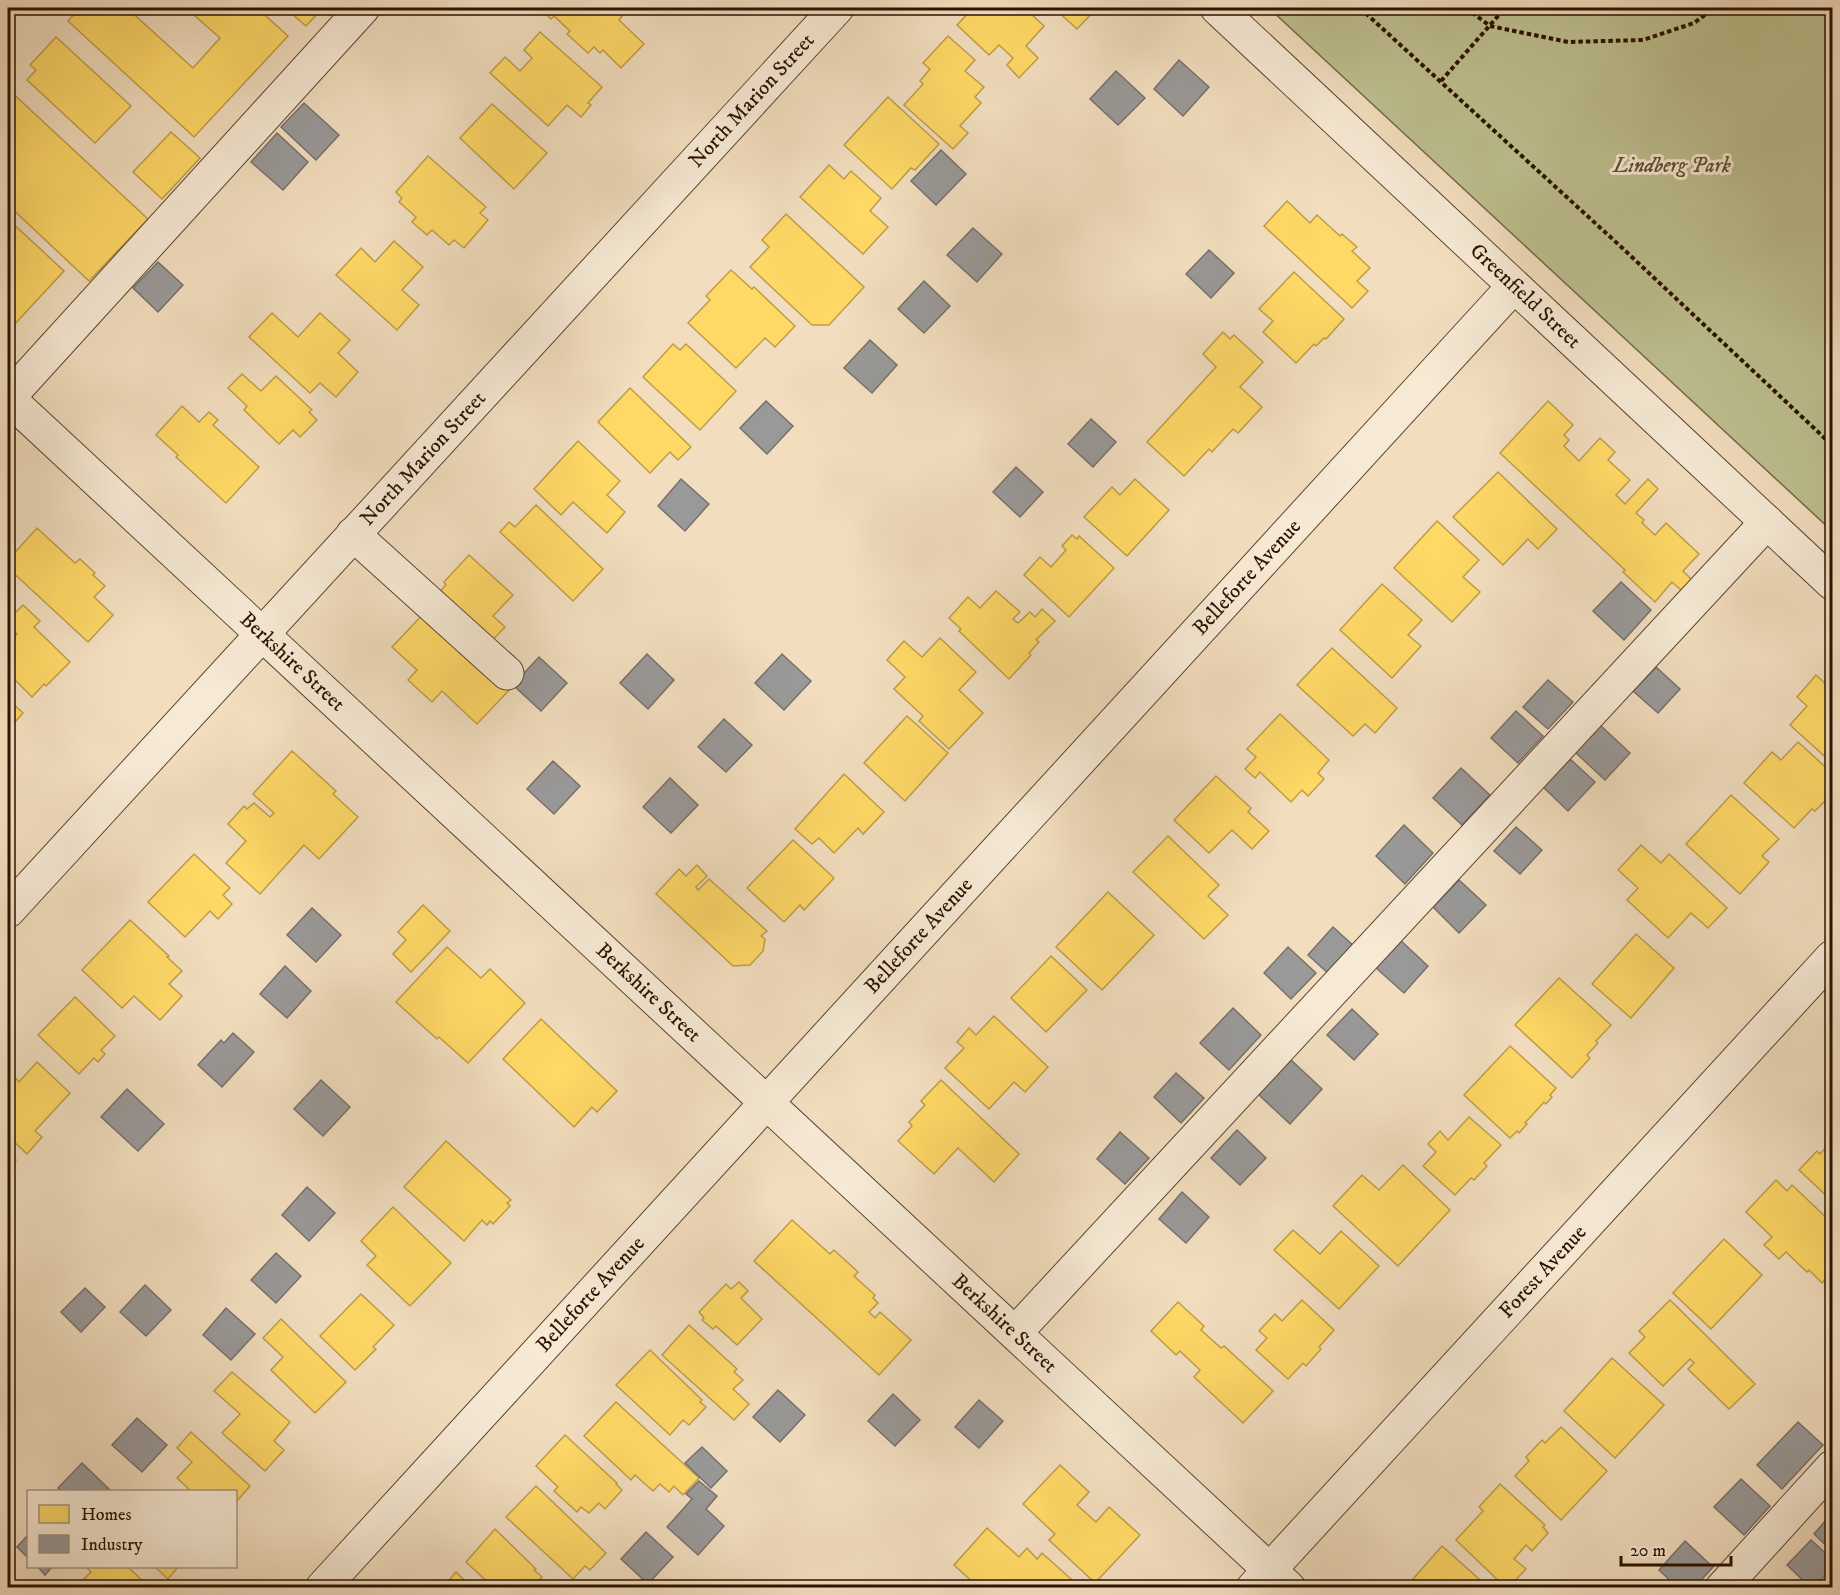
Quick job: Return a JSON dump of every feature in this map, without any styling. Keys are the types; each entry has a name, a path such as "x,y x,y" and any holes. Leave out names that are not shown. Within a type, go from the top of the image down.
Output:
{"street":[{"path":"8,398 363,8"},
{"name":"North Marion Street","path":"8,911 837,8"},
{"name":"Greenfield Street","path":"1217,8 1833,583"},
{"name":"Belleforte Avenue","path":"322,1587 1514,286"},
{"name":"Berkshire Street","path":"8,398 1015,1333 1270,1581"},
{"path":"1015,1333 1767,522"},
{"path":"353,534 507,673"},
{"name":"Forest Avenue","path":"1270,1581 1833,957"},
{"path":"1722,1587 1833,1467"}],"path":[{"path":"1360,8 1833,445"},
{"path":"1466,8 1490,26 1568,42 1643,40 1694,23 1714,8"},
{"path":"1441,81 1505,8"}],"green space":[{"name":"Lindberg Park","path":"1269,8 1832,8 1832,531"}],"building: Homes":[{"path":"80,8 127,8 193,68 220,38 186,8 257,8 288,36 194,137 68,21"},
{"path":"285,8 323,8 306,26"},
{"path":"539,8 613,8 622,16 619,20 644,44 621,68 603,50 600,53 594,47 588,53 567,34 570,31 554,16 551,19"},
{"path":"973,8 1030,8 1032,9 1029,12 1044,26 1026,46 1038,58 1019,78 1007,65 1013,58 999,45 989,55 957,25"},
{"path":"1054,8 1097,8 1077,29"},
{"path":"540,32 602,87 588,103 591,105 581,117 567,105 548,126 490,73 505,57 520,71 532,58 524,50"},
{"path":"948,36 975,60 965,71 984,87 975,97 981,103 960,126 968,133 953,149 904,105 923,84 920,81 930,69 923,63"},
{"path":"56,37 131,106 95,143 27,80 36,70 30,65"},
{"path":"8,89 148,219 89,281 8,205"},
{"path":"888,97 939,144 915,170 911,168 892,189 844,145"},
{"path":"492,104 547,153 514,189 460,138"},
{"path":"171,132 200,158 162,199 133,172"},
{"path":"428,156 486,207 480,213 488,220 464,248 454,240 449,245 432,230 427,235 412,222 416,217 399,202 402,198 396,192"},
{"path":"829,165 844,179 851,171 881,198 870,211 888,227 863,254 800,197"},
{"path":"1287,201 1310,223 1317,215 1340,236 1342,234 1357,247 1352,251 1370,268 1357,281 1368,291 1352,308 1264,226"},
{"path":"786,214 864,287 829,325 812,325 750,267 769,247 762,240"},
{"path":"8,219 64,271 13,326 8,321"},
{"path":"394,241 423,267 402,290 419,305 397,330 336,275 361,248 375,262"},
{"path":"731,270 752,289 754,287 795,326 775,347 765,338 736,368 688,323 710,300 706,296"},
{"path":"1294,272 1344,319 1326,339 1324,338 1316,346 1314,344 1296,363 1263,332 1273,321 1259,309"},
{"path":"272,313 298,337 320,313 350,340 338,353 358,372 336,397 320,383 310,393 249,337"},
{"path":"1223,332 1230,339 1234,335 1263,362 1240,387 1262,407 1238,433 1233,429 1212,452 1209,449 1184,476 1147,442 1216,367 1203,354"},
{"path":"673,344 680,350 686,344 736,391 700,430 643,377"},
{"path":"242,374 261,391 276,376 312,410 309,412 317,420 300,437 293,430 279,444 244,410 247,406 228,388"},
{"path":"630,388 691,447 678,460 670,452 650,473 598,422"},
{"path":"1548,401 1573,425 1564,435 1569,440 1564,446 1579,461 1600,438 1615,452 1608,460 1630,480 1616,495 1625,504 1648,479 1658,489 1636,513 1644,520 1642,523 1655,535 1666,523 1699,554 1683,571 1692,580 1682,591 1672,582 1655,602 1623,572 1625,570 1500,453"},
{"path":"182,406 199,422 209,412 218,420 213,425 259,467 226,503 176,457 178,455 156,435"},
{"path":"578,441 620,481 607,495 625,512 607,533 573,502 561,515 534,489"},
{"path":"1498,472 1557,529 1538,549 1528,539 1503,565 1453,517"},
{"path":"1135,479 1169,510 1127,556 1084,517 1112,487 1120,495"},
{"path":"536,505 603,569 573,601 500,532 509,522 515,527"},
{"path":"1437,521 1479,560 1463,577 1480,592 1452,622 1394,568"},
{"path":"37,528 75,563 80,559 105,586 94,597 113,615 88,642 8,568 8,560"},
{"path":"1072,535 1077,539 1079,536 1114,568 1069,617 1024,575 1040,557 1051,567 1066,550 1062,546"},
{"path":"469,555 513,595 493,616 505,627 486,647 434,598 446,585 444,582"},
{"path":"1382,584 1422,620 1408,635 1421,646 1392,678 1340,630"},
{"path":"996,591 1020,612 1013,619 1018,623 1030,612 1035,617 1042,609 1055,621 1036,640 1039,642 1029,653 1031,655 1009,679 959,631 961,629 949,618 968,597 980,608"},
{"path":"23,605 40,621 34,627 70,662 32,697 8,673 8,644 17,634 8,625 8,620"},
{"path":"428,609 511,688 477,724 442,691 432,702 408,680 417,670 392,647"},
{"path":"940,638 976,672 959,690 983,713 949,749 919,721 923,716 894,689 905,677 887,660 904,641 922,657"},
{"path":"1332,648 1397,708 1375,733 1365,724 1353,736 1297,685"},
{"path":"1816,675 1829,687 1832,683 1832,763 1790,725 1807,706 1797,697"},
{"path":"8,699 23,713 8,730"},
{"path":"1280,714 1329,760 1318,773 1324,779 1308,796 1302,790 1291,802 1260,772 1255,778 1245,769 1256,757 1247,749"},
{"path":"907,716 948,753 905,801 864,763"},
{"path":"1798,742 1832,773 1832,794 1815,811 1812,809 1794,828 1744,783 1772,752 1781,760"},
{"path":"292,751 336,791 333,794 358,817 319,859 304,845 260,894 226,863 246,841 228,824 244,806 247,809 254,803 270,817 274,813 253,794"},
{"path":"844,774 884,812 863,834 858,828 834,853 819,838 812,844 795,829"},
{"path":"1216,776 1251,808 1248,812 1269,831 1252,849 1232,830 1209,853 1174,820"},
{"path":"1731,795 1779,839 1762,856 1769,862 1740,894 1686,844"},
{"path":"1168,836 1219,885 1208,896 1228,915 1204,939 1133,872"},
{"path":"793,840 834,878 804,910 800,905 784,922 747,888"},
{"path":"1641,845 1661,863 1669,854 1727,908 1708,928 1691,913 1668,938 1627,900 1638,888 1618,870"},
{"path":"194,854 230,888 223,895 232,904 218,919 210,911 185,937 148,902"},
{"path":"697,865 707,876 696,887 698,890 709,879 767,931 761,936 765,939 763,951 750,965 733,966 656,894 679,869 686,876"},
{"path":"1108,892 1154,935 1102,990 1056,947"},
{"path":"423,905 450,931 411,972 393,954 406,940 398,932"},
{"path":"130,920 182,971 169,984 182,996 160,1020 134,996 122,1008 82,970"},
{"path":"1636,934 1674,968 1631,1018 1592,984"},
{"path":"447,947 481,978 490,969 525,1003 468,1063 396,1002"},
{"path":"1051,956 1087,990 1046,1032 1011,998"},
{"path":"1559,978 1611,1025 1587,1055 1590,1058 1572,1078 1515,1025"},
{"path":"75,997 115,1036 101,1050 105,1054 98,1062 94,1058 79,1074 38,1035"},
{"path":"994,1016 1048,1067 1025,1092 1014,1082 989,1109 945,1068 964,1048 957,1042 969,1028 976,1035"},
{"path":"541,1019 617,1091 597,1112 592,1107 574,1127 503,1059"},
{"path":"1510,1046 1556,1088 1546,1104 1544,1102 1519,1133 1517,1131 1510,1138 1464,1095"},
{"path":"37,1062 70,1093 35,1131 42,1137 27,1154 8,1136 8,1070 19,1082"},
{"path":"941,1080 1019,1154 994,1182 958,1148 934,1174 898,1141 912,1126 909,1122 925,1105 921,1101"},
{"path":"1469,1117 1501,1145 1484,1163 1487,1166 1474,1180 1471,1178 1455,1195 1423,1166 1436,1152 1428,1144 1440,1131 1448,1140"},
{"path":"446,1141 511,1200 507,1203 510,1206 493,1224 490,1221 487,1225 482,1220 464,1241 404,1187"},
{"path":"1832,1141 1832,1201 1799,1170 1817,1151 1820,1154"},
{"path":"8,1152 16,1160 8,1169"},
{"path":"1403,1165 1450,1210 1398,1266 1333,1206 1362,1175 1379,1190"},
{"path":"1776,1180 1787,1191 1792,1185 1832,1223 1832,1272 1822,1283 1786,1252 1779,1259 1764,1245 1772,1237 1746,1212"},
{"path":"393,1207 451,1263 410,1306 367,1265 376,1256 361,1241"},
{"path":"792,1220 830,1254 834,1250 858,1272 854,1276 875,1295 873,1298 878,1303 869,1312 875,1318 880,1312 911,1340 879,1375 754,1261"},
{"path":"1293,1230 1320,1254 1341,1231 1379,1266 1339,1309 1274,1250"},
{"path":"1724,1239 1762,1275 1711,1329 1673,1293"},
{"path":"739,1282 748,1291 741,1298 762,1319 737,1345 716,1326 713,1329 702,1320 704,1318 699,1312 726,1284 731,1289"},
{"path":"361,1294 394,1325 373,1347 376,1349 355,1370 320,1336"},
{"path":"1302,1300 1334,1330 1306,1366 1303,1363 1288,1379 1256,1350 1267,1338 1259,1331 1275,1314 1282,1321"},
{"path":"1670,1300 1755,1384 1729,1409 1688,1369 1694,1363 1690,1359 1663,1386 1629,1353 1645,1337 1639,1331"},
{"path":"1178,1302 1204,1326 1201,1330 1221,1348 1224,1346 1273,1391 1243,1423 1194,1377 1200,1370 1180,1351 1176,1355 1151,1331"},
{"path":"281,1319 346,1382 315,1413 271,1370 283,1357 263,1338"},
{"path":"689,1325 737,1369 734,1372 743,1380 733,1389 749,1404 734,1420 662,1355"},
{"path":"650,1350 702,1400 700,1402 706,1407 689,1425 683,1420 670,1435 616,1385"},
{"path":"1612,1358 1664,1405 1615,1458 1564,1411"},
{"path":"232,1372 290,1422 274,1441 284,1450 265,1471 222,1433 240,1414 214,1391"},
{"path":"616,1402 699,1478 683,1495 674,1486 669,1492 660,1484 653,1491 635,1475 631,1480 584,1436"},
{"path":"1561,1427 1607,1471 1561,1520 1515,1476 1529,1461 1526,1457 1542,1440 1545,1443"},
{"path":"191,1432 250,1486 237,1501 237,1490 190,1490 177,1478 192,1462 177,1448"},
{"path":"565,1435 622,1490 605,1509 599,1503 589,1513 581,1507 577,1512 554,1491 558,1487 536,1466"},
{"path":"1060,1465 1089,1492 1077,1505 1096,1522 1109,1507 1140,1535 1095,1583 1049,1540 1055,1534 1023,1504"},
{"path":"1500,1484 1545,1525 1543,1527 1548,1533 1532,1551 1526,1545 1514,1559 1526,1569 1508,1588 1456,1540 1483,1511 1479,1507"},
{"path":"536,1486 606,1553 590,1570 585,1566 573,1579 506,1517"},
{"path":"987,1528 1019,1557 1027,1548 1037,1559 1042,1553 1081,1588 979,1588 954,1565"},
{"path":"495,1529 542,1577 532,1588 494,1588 466,1562"},
{"path":"1442,1546 1488,1587 1405,1588"},
{"path":"87,1568 129,1568 150,1588 88,1588 81,1582 91,1572"},
{"path":"156,1568 177,1568 168,1579"},
{"path":"456,1572 472,1588 442,1588"}],"building: Industry":[{"path":"1179,60 1209,87 1183,116 1154,89"},
{"path":"1116,71 1145,98 1118,125 1090,99"},
{"path":"304,103 339,135 316,160 281,127"},
{"path":"277,133 308,162 283,190 251,162"},
{"path":"941,150 966,174 936,205 911,181"},
{"path":"973,228 1002,254 977,282 947,255"},
{"path":"1209,250 1234,273 1211,298 1186,274"},
{"path":"158,262 183,285 158,312 133,288"},
{"path":"924,281 950,306 924,333 898,309"},
{"path":"870,340 897,365 872,393 844,368"},
{"path":"766,401 793,426 767,454 740,428"},
{"path":"1091,419 1116,442 1093,467 1068,444"},
{"path":"1016,467 1043,492 1020,517 993,492"},
{"path":"681,479 709,504 685,531 658,506"},
{"path":"1621,582 1651,610 1624,640 1593,611"},
{"path":"647,654 674,680 648,709 620,683"},
{"path":"782,654 811,681 784,710 755,683"},
{"path":"539,657 567,683 541,711 513,685"},
{"path":"1656,667 1680,689 1658,713 1633,691"},
{"path":"1548,680 1573,702 1548,729 1523,707"},
{"path":"1516,711 1543,736 1518,763 1491,738"},
{"path":"724,719 752,745 726,772 698,747"},
{"path":"1600,725 1630,753 1605,780 1574,751"},
{"path":"1570,759 1595,782 1568,811 1543,787"},
{"path":"553,761 580,786 554,814 527,789"},
{"path":"1461,768 1490,795 1462,825 1433,798"},
{"path":"670,778 698,805 671,833 643,807"},
{"path":"1404,825 1433,853 1405,884 1376,856"},
{"path":"1516,827 1542,850 1520,874 1494,851"},
{"path":"1459,880 1486,905 1459,933 1433,907"},
{"path":"312,908 341,935 316,962 287,935"},
{"path":"1333,927 1355,947 1330,975 1308,955"},
{"path":"1399,939 1428,966 1404,993 1375,967"},
{"path":"1288,947 1316,973 1291,999 1264,973"},
{"path":"285,966 311,991 287,1018 260,994"},
{"path":"1233,1008 1261,1035 1229,1070 1200,1043"},
{"path":"1352,1009 1378,1034 1354,1060 1327,1035"},
{"path":"233,1033 254,1052 222,1087 198,1065 221,1040 224,1043"},
{"path":"1290,1059 1322,1089 1290,1124 1258,1094"},
{"path":"1176,1073 1204,1098 1181,1123 1154,1097"},
{"path":"321,1080 350,1107 323,1136 294,1109"},
{"path":"127,1089 164,1124 138,1151 101,1117"},
{"path":"1237,1130 1266,1158 1240,1185 1211,1158"},
{"path":"1120,1132 1149,1158 1125,1184 1097,1159"},
{"path":"307,1187 335,1213 309,1241 282,1215"},
{"path":"1182,1192 1209,1217 1186,1243 1159,1219"},
{"path":"276,1253 301,1276 276,1303 251,1280"},
{"path":"145,1285 171,1310 146,1336 120,1312"},
{"path":"85,1288 105,1307 81,1332 61,1312"},
{"path":"226,1308 255,1334 231,1360 203,1335"},
{"path":"778,1390 805,1415 780,1442 753,1417"},
{"path":"893,1394 920,1420 895,1446 868,1421"},
{"path":"979,1400 1003,1421 979,1448 955,1427"},
{"path":"137,1418 167,1445 142,1472 112,1445"},
{"path":"1798,1422 1823,1445 1782,1489 1757,1465"},
{"path":"702,1447 727,1471 711,1488 685,1463"},
{"path":"82,1463 109,1489 60,1490 58,1488"},
{"path":"1741,1479 1770,1506 1744,1535 1714,1507"},
{"path":"699,1481 717,1496 706,1509 724,1526 698,1555 667,1527 692,1499 686,1494"},
{"path":"1832,1513 1832,1551 1814,1534"},
{"path":"646,1532 673,1557 648,1584 621,1559"},
{"path":"27,1536 27,1557 17,1547"},
{"path":"1811,1540 1832,1559 1832,1568 1814,1588 1811,1588 1787,1565"},
{"path":"1685,1541 1713,1567 1694,1588 1678,1588 1659,1570"},
{"path":"39,1568 51,1568 45,1575"}]}
